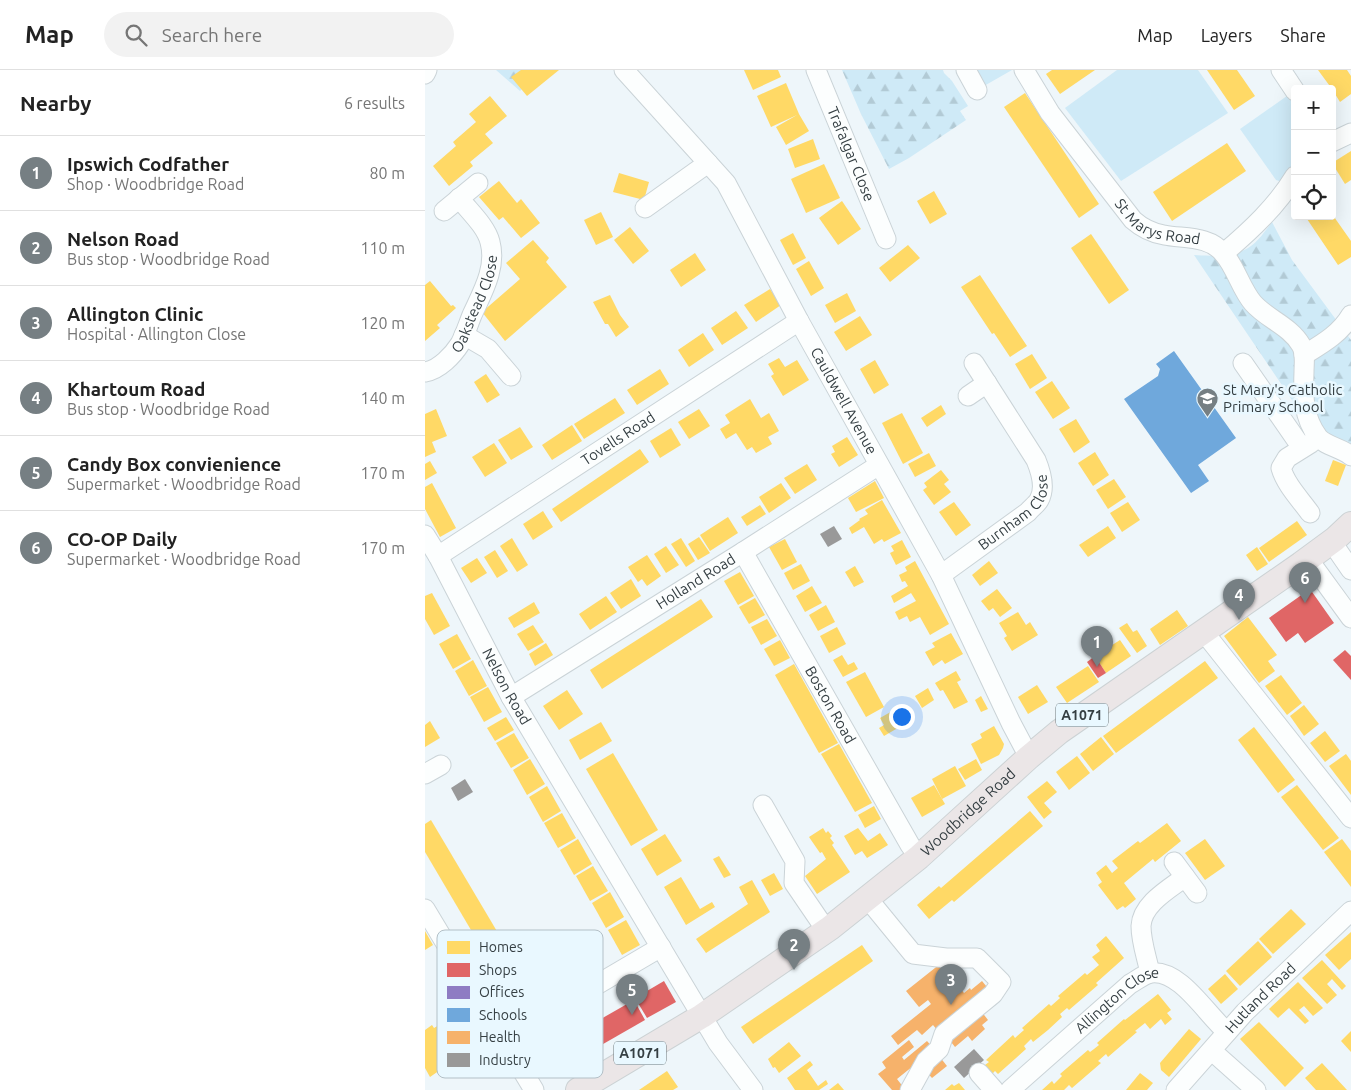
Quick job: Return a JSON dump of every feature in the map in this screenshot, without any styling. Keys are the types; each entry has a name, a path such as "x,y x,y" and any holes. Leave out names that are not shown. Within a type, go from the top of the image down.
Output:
{"main road":[{"name":"Woodbridge Road","path":"603,1075 702,1016 826,930 868,899 919,857 1029,757 1072,723 1308,558 1351,524"},
{"name":"Woodbridge Road","path":"578,1090 598,1078"}],"street":[{"path":"425,74 427,70"},
{"name":"Cauldwell Avenue","path":"624,70 726,183 799,321 941,575 1029,757"},
{"name":"Trafalgar Close","path":"816,70 886,239"},
{"path":"966,70 977,90"},
{"name":"St Marys Road","path":"1023,70 1050,113 1133,220 1141,227 1163,235 1201,240 1224,253"},
{"path":"1281,70 1291,85"},
{"path":"1336,140 1351,133"},
{"path":"645,208 708,163"},
{"path":"1291,182 1250,230 1224,253 1251,301 1263,314 1285,328 1303,347 1305,355 1303,397 1305,411 1319,438 1351,456"},
{"path":"444,211 478,183"},
{"name":"Oakstead Close","path":"425,372 431,371 445,362 459,345 487,282 492,253 490,240 459,198"},
{"path":"1305,355 1333,337 1351,315"},
{"name":"Tovells Road","path":"438,556 799,321"},
{"path":"464,335 488,349 511,376"},
{"name":"Burnham Close","path":"941,575 1028,512 1040,500 1041,474 1036,460 975,363"},
{"path":"1243,363 1302,448"},
{"path":"968,396 987,383"},
{"path":"1310,513 1287,482 1281,468 1287,458 1319,438"},
{"name":"Holland Road","path":"511,698 879,465"},
{"name":"Nelson Road","path":"425,535 438,556 511,698 721,1047 753,1090"},
{"path":"1331,541 1351,570"},
{"name":"Boston Road","path":"743,552 910,845 919,857"},
{"path":"1308,558 1351,618"},
{"path":"1203,631 1351,818"},
{"path":"763,805 795,861 794,883 826,930"},
{"path":"1173,862 1197,893"},
{"path":"1150,973 1141,925 1144,915 1152,903 1185,877"},
{"path":"868,899 913,954 946,958 977,958 1001,982 993,994 944,1034 939,1049 926,1061 909,1090"},
{"path":"425,909 438,930"},
{"name":"Hutland Road","path":"1176,1090 1245,1012 1351,911"},
{"path":"603,981 661,947"},
{"name":"Allington Close","path":"1010,1090 1130,984 1150,973 1166,974 1178,981 1227,1032"},
{"path":"1211,1051 1256,1090"},
{"path":"979,1074 993,1090"},
{"path":"527,1078 534,1090"}],"green space":[{"path":"496,70 524,70 522,89 520,91"},
{"path":"842,70 943,70 968,106 960,111 966,120 889,169 861,114"},
{"path":"966,70 1012,70 977,90"},
{"path":"1117,70 1198,70 1228,113 1121,181 1065,108"},
{"path":"1291,93 1290,185 1276,180 1240,129"},
{"path":"1272,222 1292,260 1351,340 1351,464 1300,412 1194,255 1221,255 1242,251 1255,243"}],"building: Homes":[{"path":"521,70 559,70 527,96 511,77"},
{"path":"744,70 778,70 781,77 753,90"},
{"path":"1052,70 1095,70 1060,94 1046,74"},
{"path":"1207,70 1237,70 1255,96 1234,110"},
{"path":"1318,70 1347,70 1351,76 1351,94 1340,102 1336,96 1336,85 1329,85"},
{"path":"786,83 799,114 809,131 786,145 776,127 797,115 771,127 757,96"},
{"path":"1025,93 1099,204 1079,218 1004,107"},
{"path":"490,96 507,116 485,134 493,143 470,162 473,166 449,186 433,166 456,146 453,142 476,122 469,114"},
{"path":"813,139 820,159 795,168 788,149"},
{"path":"1227,143 1246,171 1172,221 1153,192"},
{"path":"1351,151 1351,180 1345,184 1336,169 1336,160"},
{"path":"824,164 840,198 806,213 791,179"},
{"path":"619,173 649,182 644,200 613,192"},
{"path":"499,181 517,203 521,199 540,223 521,238 503,217 499,220 479,197"},
{"path":"934,191 947,214 930,224 917,201"},
{"path":"842,201 861,229 838,245 819,218"},
{"path":"601,212 613,237 596,245 584,220"},
{"path":"1308,220 1336,220 1351,241 1351,257 1338,265"},
{"path":"630,227 649,251 633,264 614,240"},
{"path":"793,233 806,258 793,265 780,240"},
{"path":"1091,234 1129,290 1109,304 1071,248"},
{"path":"533,240 549,258 546,262 567,287 505,341 482,312 520,279 506,263"},
{"path":"908,245 920,258 890,282 879,268"},
{"path":"695,253 706,270 681,287 670,270"},
{"path":"809,261 824,288 811,296 796,269"},
{"path":"980,275 1027,346 1010,357 994,333 992,334 961,287"},
{"path":"430,281 451,306 453,305 456,308 437,325 440,328 425,341 425,285"},
{"path":"770,289 781,305 756,322 744,305"},
{"path":"847,293 856,311 835,323 825,305"},
{"path":"610,295 620,315 629,327 616,337 608,324 605,324 593,302"},
{"path":"736,311 748,328 722,345 711,328"},
{"path":"860,316 872,335 846,351 834,332"},
{"path":"703,333 714,350 689,367 678,350"},
{"path":"1032,354 1047,378 1030,389 1015,364"},
{"path":"779,358 785,367 797,360 809,380 783,396 771,376 774,374 768,364"},
{"path":"875,360 889,385 874,394 860,369"},
{"path":"660,369 669,384 637,405 627,390"},
{"path":"486,374 500,395 487,403 474,382"},
{"path":"1052,381 1070,408 1053,419 1035,392"},
{"path":"615,398 625,413 584,439 574,424"},
{"path":"750,399 761,418 769,413 779,431 768,437 772,444 756,453 752,447 747,450 736,433 726,439 720,429 730,423 725,415"},
{"path":"941,405 946,414 927,427 921,418"},
{"path":"436,409 447,436 432,442 436,452 425,457 425,414"},
{"path":"699,409 710,426 689,439 678,422"},
{"path":"902,413 923,453 903,464 882,423"},
{"path":"1076,419 1090,442 1074,453 1059,429"},
{"path":"572,425 582,441 552,460 542,445"},
{"path":"520,427 533,447 511,460 498,440"},
{"path":"671,428 681,445 660,458 650,441"},
{"path":"847,437 858,455 839,467 831,454 835,452 832,446"},
{"path":"494,443 507,463 485,477 472,457"},
{"path":"640,449 649,462 561,522 552,509"},
{"path":"1095,452 1109,475 1093,486 1078,463"},
{"path":"929,453 936,466 915,477 908,464"},
{"path":"1333,460 1346,465 1338,486 1325,481"},
{"path":"430,461 437,473 425,480 425,464"},
{"path":"807,464 817,480 795,494 784,478"},
{"path":"941,470 949,480 944,484 951,492 934,505 923,490 927,487 924,483"},
{"path":"1114,479 1126,497 1108,509 1096,490"},
{"path":"875,481 884,498 856,512 848,498"},
{"path":"432,483 456,528 440,537 425,509 425,487"},
{"path":"781,483 791,498 769,513 759,497"},
{"path":"882,500 901,533 884,542 882,539 874,544 864,527 852,534 849,528 868,514 865,510"},
{"path":"954,502 971,525 956,536 939,512"},
{"path":"1128,502 1140,520 1122,532 1110,513"},
{"path":"760,505 766,514 747,526 741,517"},
{"path":"543,511 553,527 533,540 523,524"},
{"path":"728,517 738,533 710,551 700,535"},
{"path":"1297,521 1307,535 1269,562 1259,548"},
{"path":"1108,526 1116,538 1088,557 1079,545"},
{"path":"699,537 710,553 698,560 688,544"},
{"path":"512,538 528,565 517,572 500,546"},
{"path":"681,538 695,561 686,567 671,544"},
{"path":"785,539 797,562 782,570 769,547"},
{"path":"902,540 911,557 896,565 890,553 894,551 891,546"},
{"path":"666,546 679,565 666,573 654,554"},
{"path":"1257,547 1268,564 1257,571 1246,555"},
{"path":"495,550 508,571 497,578 484,557"},
{"path":"647,555 661,576 647,586 642,579 638,582 628,567"},
{"path":"477,558 487,573 471,583 461,568"},
{"path":"915,561 949,624 930,635 920,617 910,622 907,616 899,620 895,612 916,601 911,593 894,603 891,596 908,586 905,581 902,582 899,575 907,571 905,567"},
{"path":"989,561 998,573 980,586 972,575"},
{"path":"801,564 810,581 793,590 784,573"},
{"path":"855,566 864,582 854,587 845,572"},
{"path":"740,572 754,596 738,605 724,581"},
{"path":"631,579 641,596 621,609 610,593"},
{"path":"812,586 822,603 805,612 796,596"},
{"path":"997,589 1012,608 1000,617 993,608 989,611 981,601"},
{"path":"432,593 450,626 434,635 425,619 425,596"},
{"path":"606,596 617,612 590,630 579,614"},
{"path":"755,598 765,615 749,624 739,607"},
{"path":"701,599 713,617 602,689 590,670"},
{"path":"534,602 540,613 514,628 508,618"},
{"path":"826,605 835,622 818,631 809,615"},
{"path":"1177,610 1188,626 1160,645 1150,629"},
{"path":"1018,612 1026,625 1030,622 1038,635 1012,651 1004,638 1007,636 999,623"},
{"path":"1248,617 1277,655 1268,661 1275,671 1259,683 1224,636"},
{"path":"767,619 777,636 761,645 751,627"},
{"path":"1127,623 1133,632 1137,630 1147,646 1137,653 1119,628"},
{"path":"533,625 544,642 528,651 517,634"},
{"path":"837,627 846,644 829,653 820,636"},
{"path":"951,633 963,654 945,664 942,660 933,666 925,652 935,647 932,643"},
{"path":"457,634 471,659 453,669 439,644"},
{"path":"780,640 790,658 774,666 764,649"},
{"path":"1120,640 1131,656 1106,673 1095,656"},
{"path":"546,643 553,655 535,666 529,654"},
{"path":"842,655 848,665 854,662 858,669 843,677 833,660"},
{"path":"473,660 487,686 469,696 455,671"},
{"path":"1205,661 1218,678 1116,753 1103,736"},
{"path":"794,664 838,743 819,753 775,675"},
{"path":"1088,666 1099,682 1067,703 1056,687"},
{"path":"956,671 961,680 957,682 968,702 954,709 943,690 940,691 935,683"},
{"path":"865,672 884,707 866,717 846,682"},
{"path":"1281,675 1302,703 1287,715 1265,686"},
{"path":"1037,685 1048,702 1028,714 1018,697"},
{"path":"488,687 502,712 484,722 470,697"},
{"path":"928,688 934,700 922,708 915,696"},
{"path":"567,690 583,714 559,730 543,706"},
{"path":"981,696 988,709 981,712 975,700"},
{"path":"1304,705 1319,724 1304,736 1290,716"},
{"path":"894,710 903,725 884,736 879,728 884,725 880,718"},
{"path":"506,717 514,730 495,741 487,728"},
{"path":"430,721 440,738 425,747 425,725"},
{"path":"601,722 612,741 580,760 569,740"},
{"path":"994,726 1004,744 1003,748 999,755 981,764 971,744 982,738 980,734"},
{"path":"1254,727 1295,780 1278,793 1238,740"},
{"path":"1325,731 1340,751 1325,762 1310,743"},
{"path":"514,733 529,758 511,768 496,743"},
{"path":"1101,737 1114,754 1093,771 1080,754"},
{"path":"839,744 872,803 855,812 821,754"},
{"path":"613,753 658,830 631,846 586,769"},
{"path":"1346,754 1351,761 1351,795 1329,766"},
{"path":"1077,756 1090,773 1069,790 1056,772"},
{"path":"530,759 545,784 527,795 513,770"},
{"path":"976,759 982,770 965,780 958,769"},
{"path":"955,766 966,786 942,799 932,779"},
{"path":"1047,781 1057,792 1044,803 1052,812 1044,819 1027,797"},
{"path":"934,785 945,804 922,817 911,798"},
{"path":"1297,785 1339,838 1323,850 1281,797"},
{"path":"547,786 561,811 543,822 529,797"},
{"path":"874,806 881,819 865,828 858,815"},
{"path":"1030,811 1043,826 954,902 952,900 929,919 917,905 939,886 941,888"},
{"path":"562,813 576,838 558,848 544,823"},
{"path":"431,820 496,930 471,930 425,852 425,824"},
{"path":"1167,823 1181,841 1155,862 1153,859 1124,883 1136,899 1125,908 1123,906 1117,910 1098,885 1102,882 1096,873 1106,865 1112,873 1118,868 1112,861 1138,841 1140,843"},
{"path":"823,828 826,833 828,831 832,836 830,838 834,843 832,845 850,872 817,894 805,876 826,859 809,837"},
{"path":"858,828 868,841 880,833 888,845 867,858 862,851 855,855 844,836"},
{"path":"665,834 682,861 657,876 641,849"},
{"path":"578,839 592,864 574,875 560,850"},
{"path":"1205,839 1225,866 1205,880 1185,853"},
{"path":"1342,839 1351,851 1351,887 1324,852"},
{"path":"719,856 731,875 724,878 713,859"},
{"path":"593,866 608,891 590,901 576,876"},
{"path":"774,873 783,889 770,896 761,880"},
{"path":"681,877 700,909 712,902 715,907 686,925 664,887"},
{"path":"752,880 770,912 706,953 696,939 748,904 739,887"},
{"path":"610,892 624,917 606,928 592,903"},
{"path":"1291,909 1306,924 1273,954 1259,939"},
{"path":"626,920 640,945 622,955 608,930"},
{"path":"425,931 433,945 425,950"},
{"path":"1351,932 1351,959 1339,970 1325,955"},
{"path":"1106,936 1124,958 1096,983 1098,985 1069,1010 1067,1008 1060,1014 1062,1017 1048,1030 1033,1042 1031,1039 1024,1046 1026,1049 998,1074 995,1071 989,1077 981,1068 989,1062 986,1060 1013,1035 1015,1038 1024,1030 1022,1028 1049,1004 1051,1006 1060,998 1058,996 1085,973 1087,975 1099,965 1092,957 1100,951 1096,945"},
{"path":"1258,941 1272,957 1240,986 1226,971"},
{"path":"862,945 873,961 753,1044 741,1027"},
{"path":"1322,960 1346,986 1342,990 1332,979 1327,984 1337,995 1327,1004 1302,978"},
{"path":"1225,974 1238,989 1221,1004 1208,989"},
{"path":"1298,982 1323,1008 1313,1016 1304,1006 1299,1010 1309,1021 1305,1024 1289,1008 1278,1018 1269,1009"},
{"path":"1158,994 1171,1010 1167,1013 1172,1019 1165,1025 1161,1019 1150,1029 1145,1023 1108,1057 1106,1054 1098,1061 1101,1063 1072,1088 1069,1085 1064,1090 1042,1090 1052,1081 1054,1084 1062,1076 1060,1074 1088,1050 1090,1052 1099,1045 1097,1043 1124,1019"},
{"path":"1259,1022 1304,1068 1285,1087 1240,1039"},
{"path":"432,1025 434,1028 437,1026 437,1072 430,1077 425,1068 425,1030"},
{"path":"1189,1029 1201,1039 1169,1077 1161,1070 1160,1063"},
{"path":"1351,1031 1351,1052 1341,1041"},
{"path":"789,1042 801,1056 779,1073 775,1067 773,1068 768,1059"},
{"path":"810,1061 813,1065 807,1070 818,1086 826,1080 828,1084 819,1090 795,1090 787,1078"},
{"path":"1322,1063 1347,1090 1316,1090 1305,1078"},
{"path":"667,1071 678,1087 673,1090 639,1090"},
{"path":"1140,1073 1153,1083 1147,1090 1126,1090"},
{"path":"838,1083 844,1090 829,1090"},
{"path":"959,1083 965,1090 945,1090 952,1084 954,1086"}],"building: Shops":[{"path":"1310,589 1334,623 1305,643 1298,633 1286,642 1269,618"},
{"path":"1345,650 1351,656 1351,680 1333,660"},
{"path":"1095,656 1106,673 1098,678 1087,662"},
{"path":"664,981 676,1002 647,1018 635,998"},
{"path":"634,1000 645,1020 603,1044 603,1018"}],"building: Schools":[{"path":"1174,351 1236,438 1198,465 1209,481 1191,493 1124,399 1158,376 1160,369 1156,364"}],"building: Health":[{"path":"940,964 964,993 982,981 991,992 938,1031 933,1025 922,1035 917,1030 898,1045 891,1036 931,1004 928,1000 919,1007 906,991"},
{"path":"981,1011 988,1020 982,1025 985,1029 972,1041 968,1036 955,1047 948,1038"},
{"path":"909,1040 914,1047 902,1057 904,1060 927,1041 934,1049 897,1079 904,1088 892,1090 878,1074 886,1068 882,1062"},
{"path":"939,1056 947,1066 932,1078 923,1068"}],"building: Industry":[{"path":"834,526 842,539 828,547 820,534"},
{"path":"465,779 473,792 458,801 451,788"},
{"path":"974,1049 984,1060 964,1078 954,1067"}],"place":[{"name":"St Mary's Catholic Primary School","path":"1207,418"},
{"name":"CO-OP Daily","path":"1305,603"},
{"name":"Khartoum Road","path":"1239,620"},
{"name":"Ipswich Codfather","path":"1097,667"},
{"name":"Nelson Road","path":"794,970"},
{"name":"Allington Clinic","path":"951,1005"},
{"name":"Candy Box convienience","path":"632,1015"}]}
